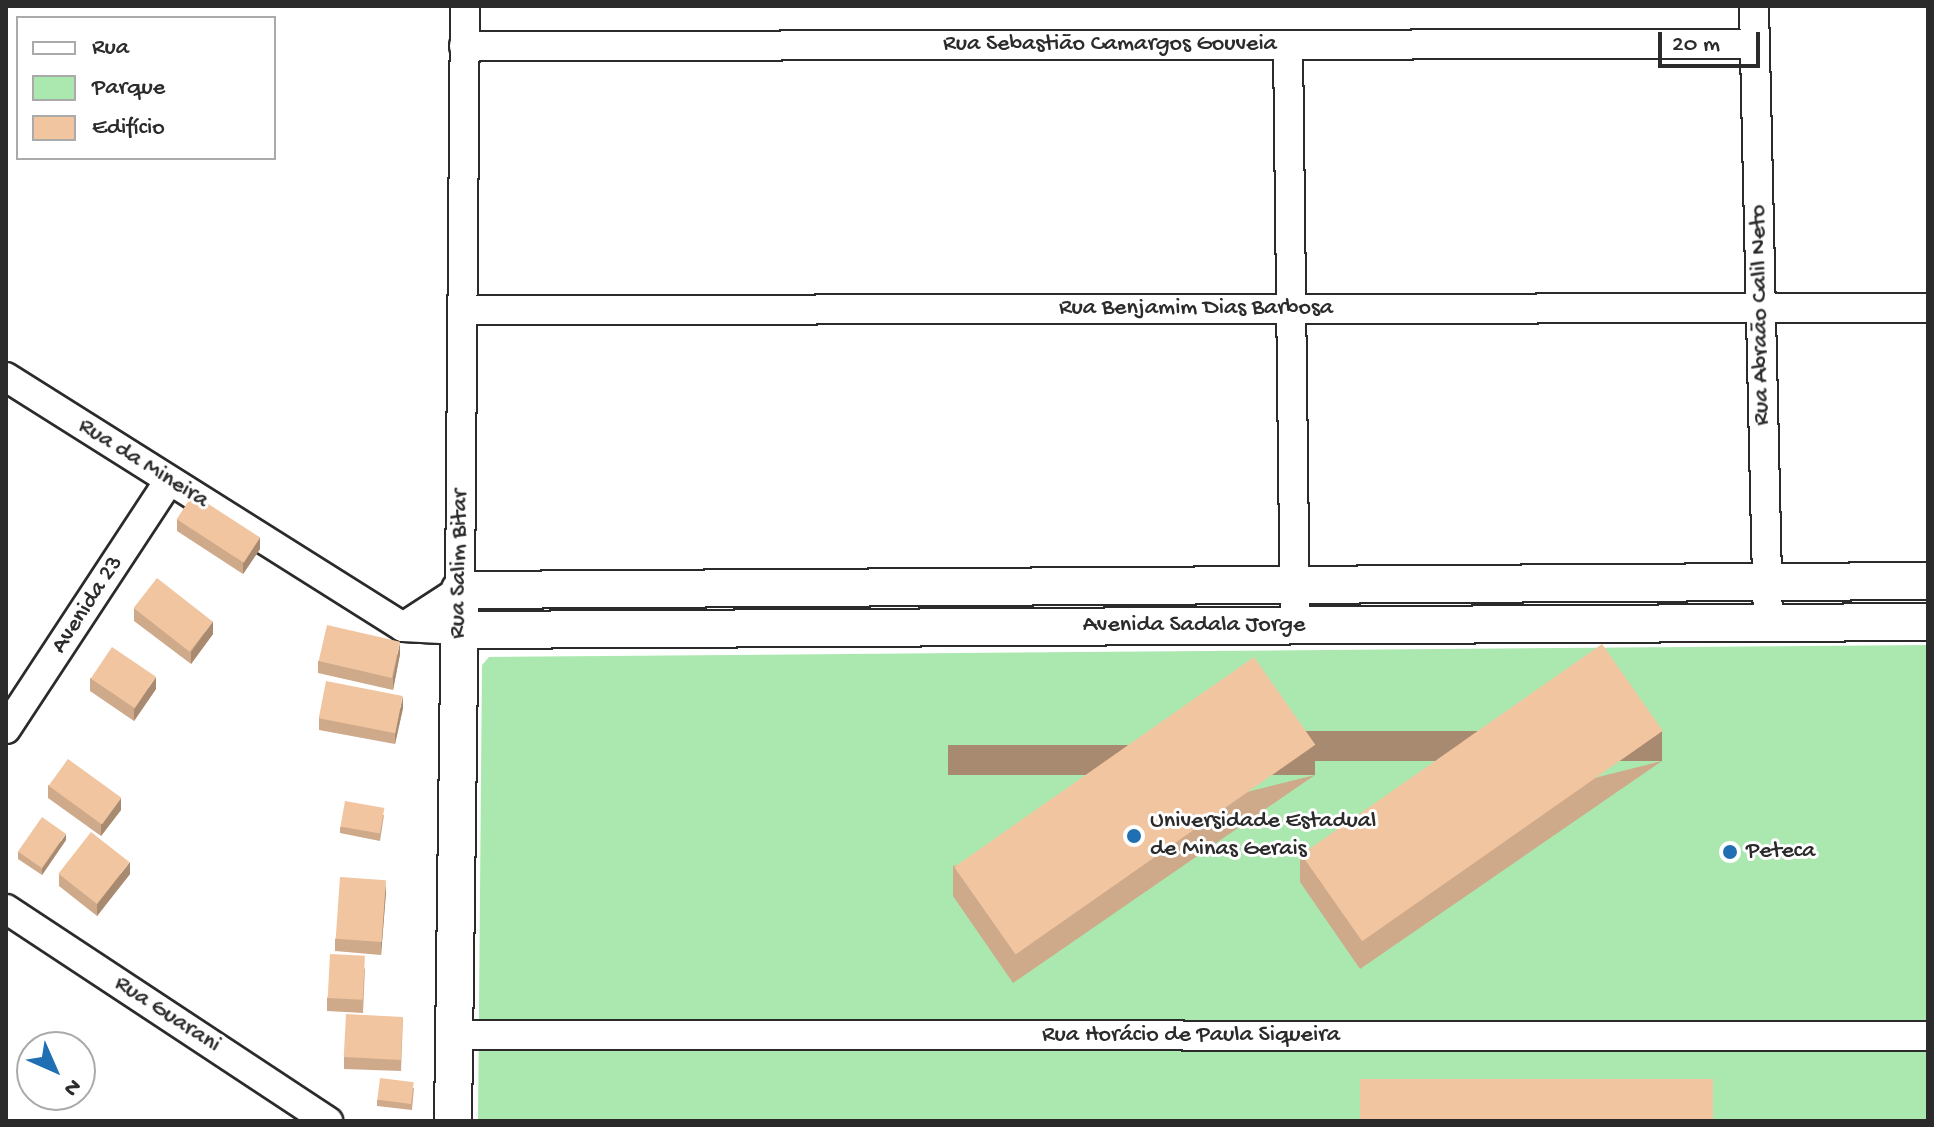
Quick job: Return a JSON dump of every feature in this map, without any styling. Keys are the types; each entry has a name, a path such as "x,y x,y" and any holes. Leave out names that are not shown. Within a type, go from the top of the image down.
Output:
{"street":[{"name":"Rua Salim Bitar","path":"453,1121 465,6"},
{"name":"Rua Abraão Calil Neto","path":"1754,6 1768,623"},
{"name":"Rua Sebastião Camargos Gouveia","path":"464,46 1755,44"},
{"path":"1288,45 1295,625"},
{"name":"Rua Benjamim Dias Barbosa","path":"463,310 1928,308"},
{"name":"Rua da Mineira","path":"6,377 403,627 459,630"},
{"name":"Avenida 23","path":"6,729 169,481"},
{"name":"Avenida Sadala Jorge","path":"460,590 1928,581"},
{"path":"403,627 460,590"},
{"name":"Avenida Sadala Jorge","path":"459,630 1928,622"},
{"name":"Rua Guarani","path":"6,909 328,1121"},
{"name":"Rua Horácio de Paula Siqueira","path":"454,1035 1928,1036"}],"green space":[{"path":"1928,645 1928,1121 478,1121 482,665 489,657"}],"building":[{"path":"193,494 260,538 244,563 177,519"},
{"path":"157,578 213,622 190,652 134,608"},
{"path":"327,625 400,642 392,678 319,661"},
{"name":"Universidade Estadual de Minas Gerais","path":"1602,644 1663,731 1362,941 1301,855"},
{"path":"112,647 156,677 135,708 91,679"},
{"name":"Universidade Estadual de Minas Gerais","path":"1254,657 1315,745 1016,955 954,867"},
{"path":"326,681 403,696 395,733 319,718"},
{"path":"68,759 121,798 102,824 49,786"},
{"path":"345,801 384,808 380,834 340,827"},
{"path":"42,817 66,834 42,868 18,851"},
{"path":"91,832 130,862 97,904 58,874"},
{"path":"340,877 386,880 382,942 336,939"},
{"path":"330,954 365,956 363,1000 328,998"},
{"path":"346,1014 403,1017 401,1060 344,1057"},
{"path":"380,1078 414,1082 411,1104 377,1100"},
{"path":"1360,1079 1713,1079 1713,1121 1360,1121"}],"place":[{"name":"Universidade Estadual de Minas Gerais","path":"1134,836"},
{"name":"Peteca","path":"1730,852"}]}
